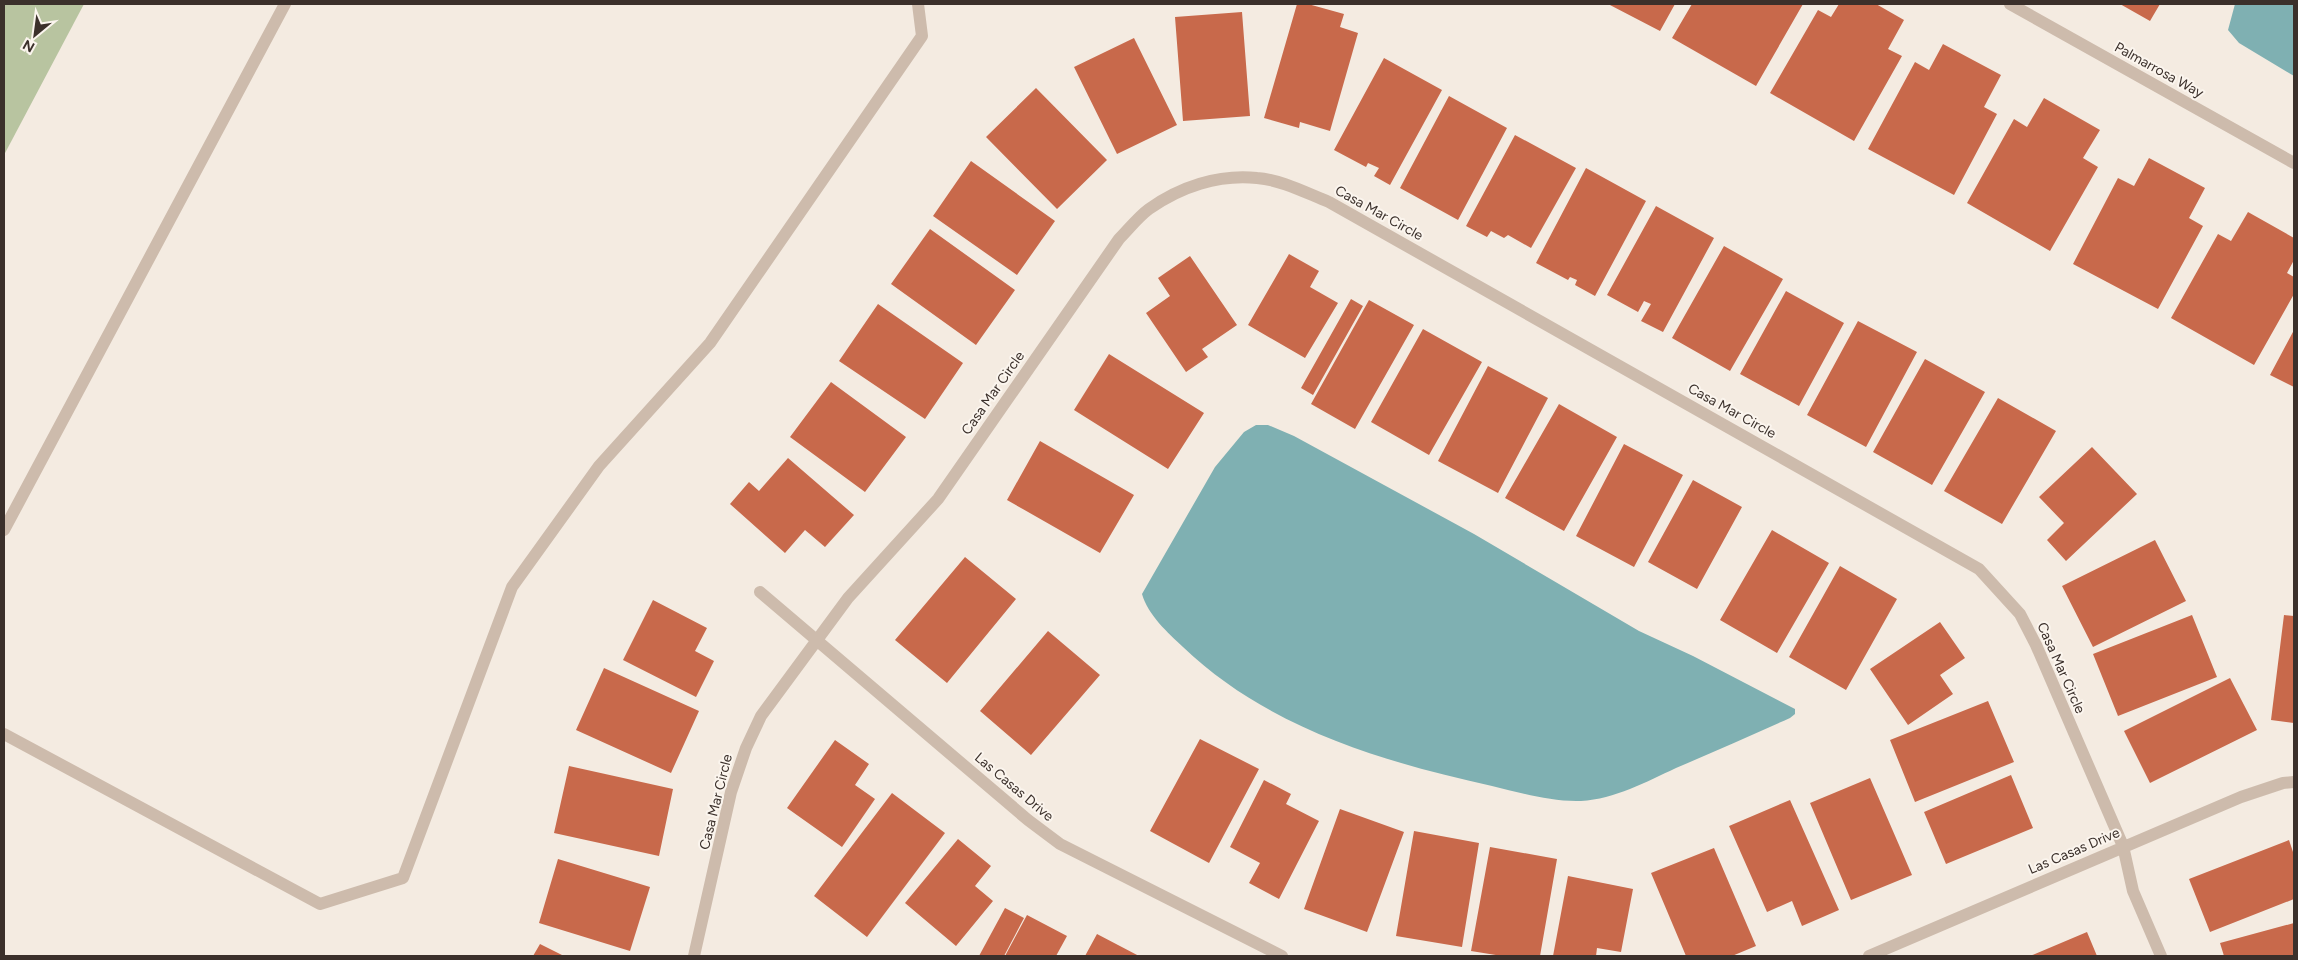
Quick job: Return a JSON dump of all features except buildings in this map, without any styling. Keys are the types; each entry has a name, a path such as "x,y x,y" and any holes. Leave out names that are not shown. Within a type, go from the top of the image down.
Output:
{"street":[{"path":"4,530 284,4"},
{"path":"4,734 320,904 403,878 512,586 599,466 710,343 922,36 918,4"},
{"name":"Palmarrosa Way","path":"2010,4 2294,163"},
{"name":"Casa Mar Circle","path":"694,956 731,792 746,748 761,716 848,598 938,499 1119,239 1148,210 1182,189 1214,180 1257,178 1293,187 1329,202 1979,569 2020,614 2122,846 2133,891 2161,956"},
{"name":"Las Casas Drive","path":"760,592 1020,813 1060,844 1282,956"},
{"name":"Las Casas Drive","path":"1869,956 2122,846 2241,797 2294,782"}],"green space":[{"path":"4,4 84,4 4,155"}],"water":[{"path":"2235,4 2294,4 2294,76 2239,43 2228,30"},
{"path":"1256,425 1268,425 1294,436 1474,534 1639,631 1693,656 1795,709 1795,714 1790,718 1630,789 1594,800 1581,801 1536,796 1408,765 1327,738 1289,720 1251,699 1216,675 1183,647 1165,630 1154,616 1142,594 1215,467 1244,432"}]}
